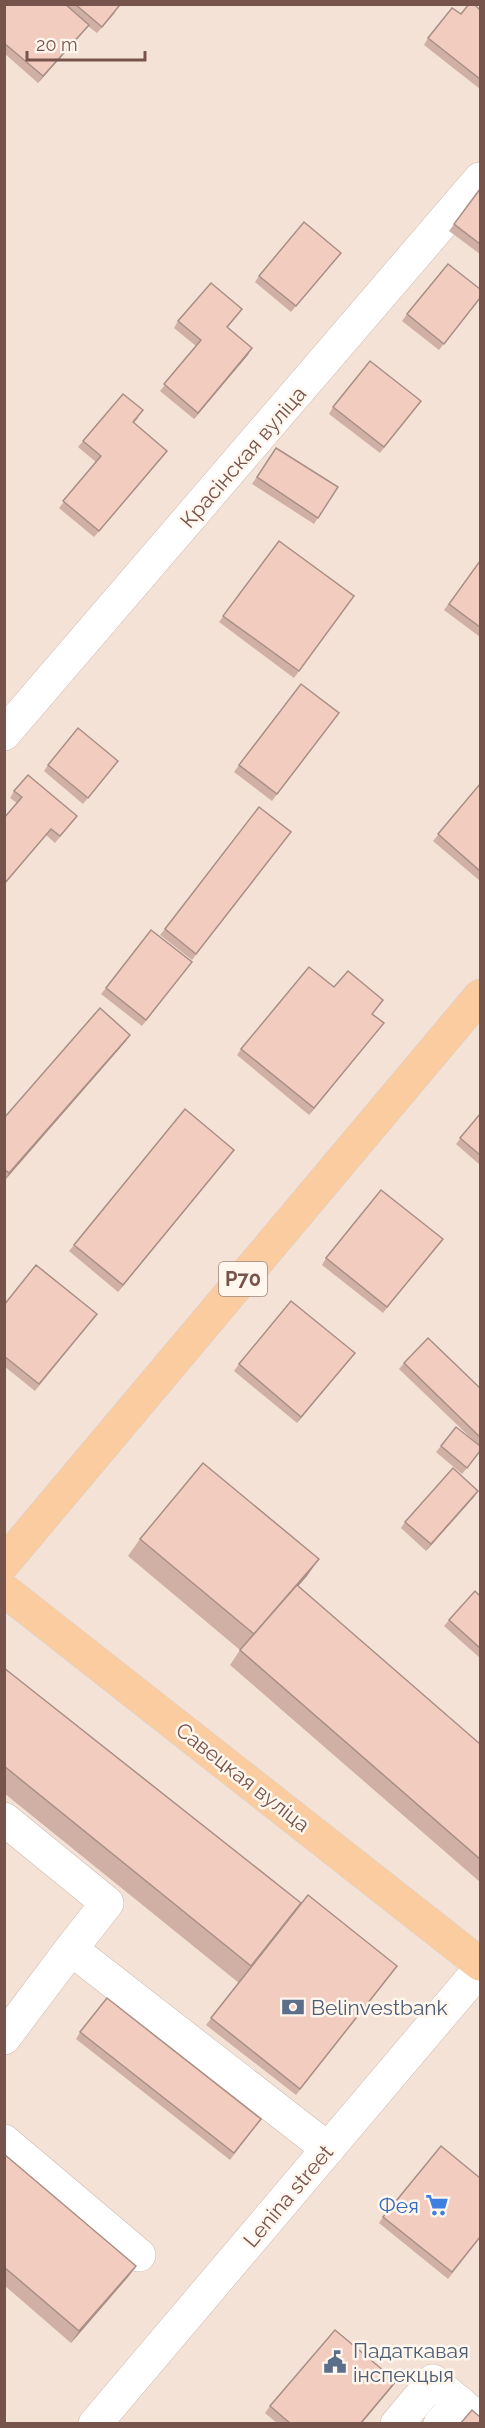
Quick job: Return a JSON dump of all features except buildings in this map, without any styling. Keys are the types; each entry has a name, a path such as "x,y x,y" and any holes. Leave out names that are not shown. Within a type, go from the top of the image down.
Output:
{"main road":[{"name":"Р70","path":"4,1563 480,996"},
{"name":"Савецкая вуліца","path":"4,1590 480,1964"}],"street":[{"name":"Красінская вуліца","path":"4,734 480,179"},
{"path":"4,1819 107,1903 4,2038"},
{"path":"71,1949 327,2149"},
{"name":"Lenina street","path":"95,2424 480,1969"},
{"path":"4,2141 139,2255"},
{"path":"397,2424 433,2381 460,2415"}],"shaded area":[{"path":"5,5 480,5 480,2423 5,2423"}],"place":[{"name":"Belinvestbank","path":"293,2007"},
{"name":"Фея","path":"437,2205"},
{"name":"Падаткавая інспекцыя","path":"335,2362"}]}
